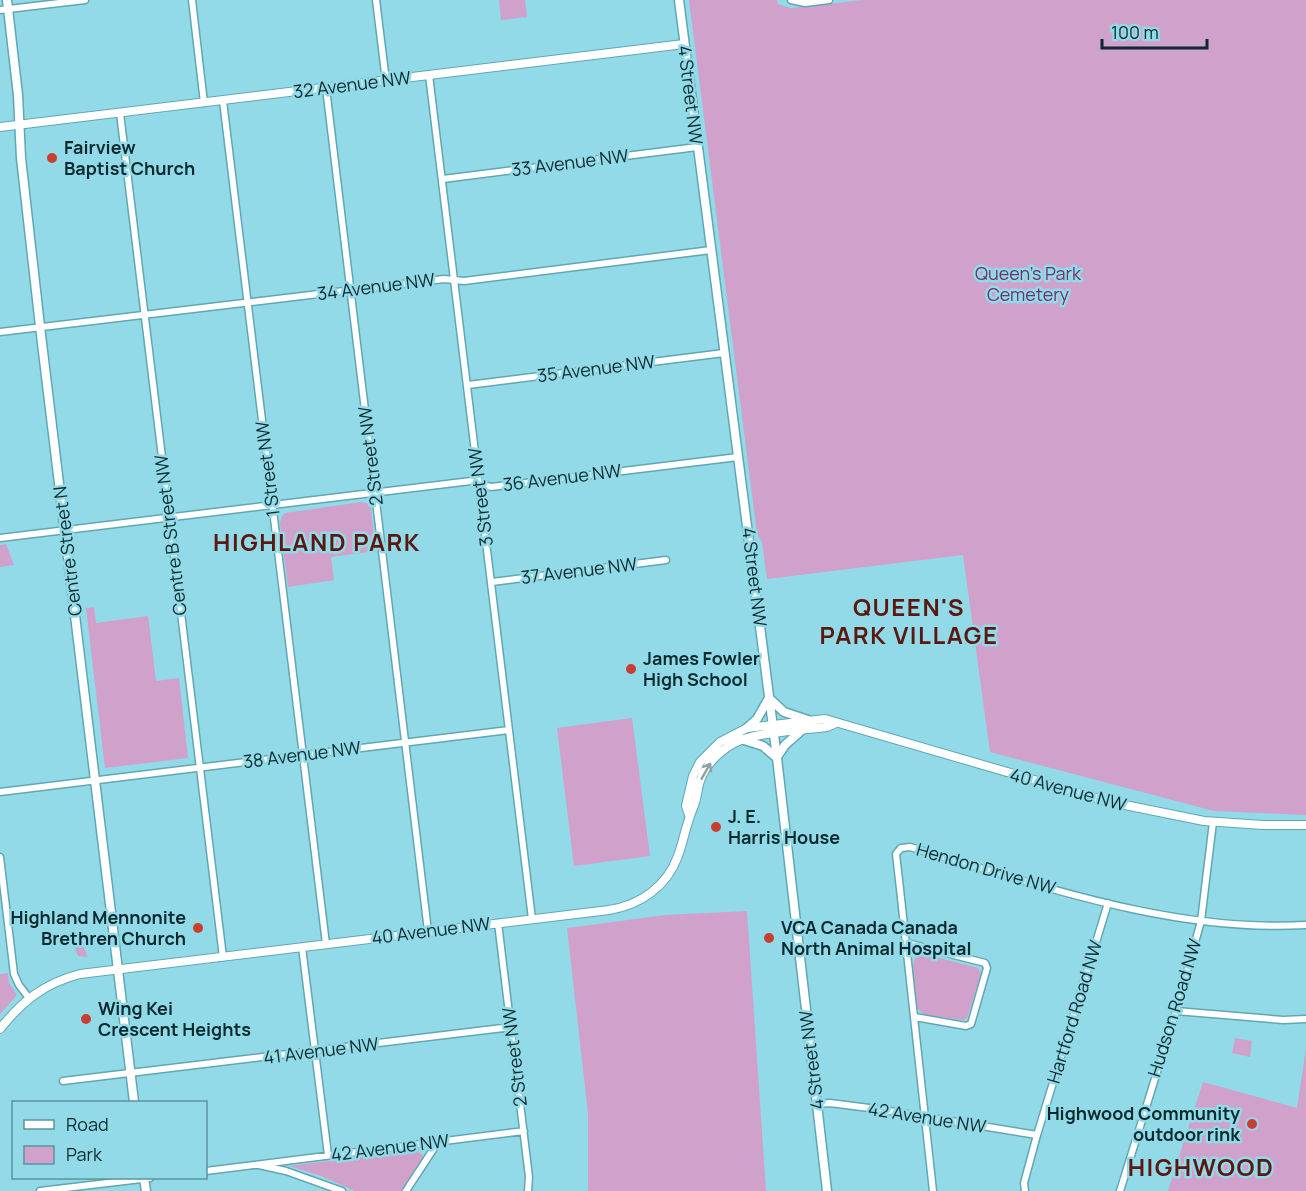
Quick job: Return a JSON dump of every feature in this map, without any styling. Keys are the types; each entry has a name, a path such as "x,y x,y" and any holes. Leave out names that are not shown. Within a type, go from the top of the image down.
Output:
{"main road":[{"name":"4 Street NW","path":"679,0 770,698 827,1191"},
{"name":"Centre Street N","path":"5,7 20,124 21,158 41,328 134,1101"},
{"path":"747,728 757,718 770,698 784,712 811,721"},
{"path":"741,739 763,746 777,758 785,745 802,730"}],"street":[{"path":"5,7 85,0"},
{"path":"192,0 204,103"},
{"path":"376,0 386,81"},
{"path":"792,1 805,3 829,0"},
{"name":"32 Avenue NW","path":"0,127 684,44"},
{"name":"3 Street NW","path":"429,75 532,919"},
{"name":"2 Street NW","path":"326,88 428,931"},
{"name":"1 Street NW","path":"223,101 326,944"},
{"name":"Centre B Street NW","path":"120,113 198,768 223,957"},
{"name":"33 Avenue NW","path":"443,178 697,147"},
{"name":"34 Avenue NW","path":"0,332 444,279 465,281 711,250"},
{"name":"35 Avenue NW","path":"468,385 724,353"},
{"name":"36 Avenue NW","path":"0,538 471,481 491,487 738,457"},
{"name":"37 Avenue NW","path":"492,582 666,560"},
{"name":"40 Avenue NW","path":"0,1029 18,1007 29,998 66,978 118,969 619,908 645,897 660,885 675,865 700,783 707,767 720,753 741,739 811,721 825,719 1110,802 1213,822 1306,825"},
{"name":"40 Avenue NW","path":"689,815 686,806 693,776 700,762 720,742 747,728 802,730 827,727 836,723"},
{"name":"38 Avenue NW","path":"0,792 509,730"},
{"name":"Hudson Road NW","path":"1120,1191 1176,1011 1201,921 1213,822"},
{"name":"Hendon Drive NW","path":"933,1191 896,854 901,848 910,847 1108,903 1201,921 1263,926 1306,925"},
{"path":"0,857 14,974 29,998"},
{"name":"Hartford Road NW","path":"1025,1191 1024,1183 1037,1135 1108,903"},
{"name":"2 Street NW","path":"498,923 530,1177 528,1191"},
{"path":"907,943 985,963 987,968 971,1024 966,1026 915,1017"},
{"path":"302,947 328,1155"},
{"path":"1176,1011 1283,1020 1306,1019"},
{"name":"41 Avenue NW","path":"63,1082 511,1027"},
{"name":"42 Avenue NW","path":"817,1104 831,1103 1037,1135"},
{"name":"42 Avenue NW","path":"207,1171 524,1131"},
{"path":"406,1191 438,1142"},
{"name":"42 Avenue NW","path":"255,1164 286,1171 342,1191"},
{"path":"40,1191 136,1179"}],"green space":[{"path":"499,0 525,0 527,17 501,20"},
{"name":"Queen's Park Cemetery","path":"689,0 777,0 778,4 791,8 863,0 1306,0 1306,815 1214,811 990,752 963,555 767,579 762,542 757,534"},
{"path":"367,503 371,509 376,551 331,557 334,580 288,587 280,524 285,513"},
{"path":"6,544 14,565 0,567 0,545"},
{"path":"94,607 96,623 148,616 156,681 179,678 188,758 105,768 86,608"},
{"path":"632,718 650,856 574,866 557,728"},
{"path":"747,911 766,1191 588,1191 588,1113 567,928 666,915"},
{"path":"89,935 84,946 88,957 78,956 74,946 79,937"},
{"path":"920,953 978,968 981,974 967,1018 964,1020 925,1015 917,1008 913,967 915,957"},
{"path":"8,973 9,983 17,995 0,1014 0,974"},
{"path":"1235,1038 1252,1041 1250,1057 1232,1053"},
{"path":"1306,1048 1306,1191 1168,1191 1203,1082 1297,1108"},
{"path":"417,1150 423,1156 422,1160 401,1191 355,1191 321,1176 289,1166"}],"place":[{"name":"Fairview Baptist Church","path":"52,158"},
{"name":"James Fowler High School","path":"631,669"},
{"name":"J. E. Harris House","path":"716,827"},
{"name":"Highland Mennonite Brethren Church","path":"198,928"},
{"name":"VCA Canada Canada North Animal Hospital","path":"769,938"},
{"name":"Wing Kei Crescent Heights","path":"86,1019"},
{"name":"Highwood Community outdoor rink","path":"1252,1124"}],"district":[{"name":"HIGHLAND PARK","path":"317,543"},
{"name":"QUEEN'S PARK VILLAGE","path":"909,622"},
{"name":"HIGHWOOD","path":"1201,1168"}]}
